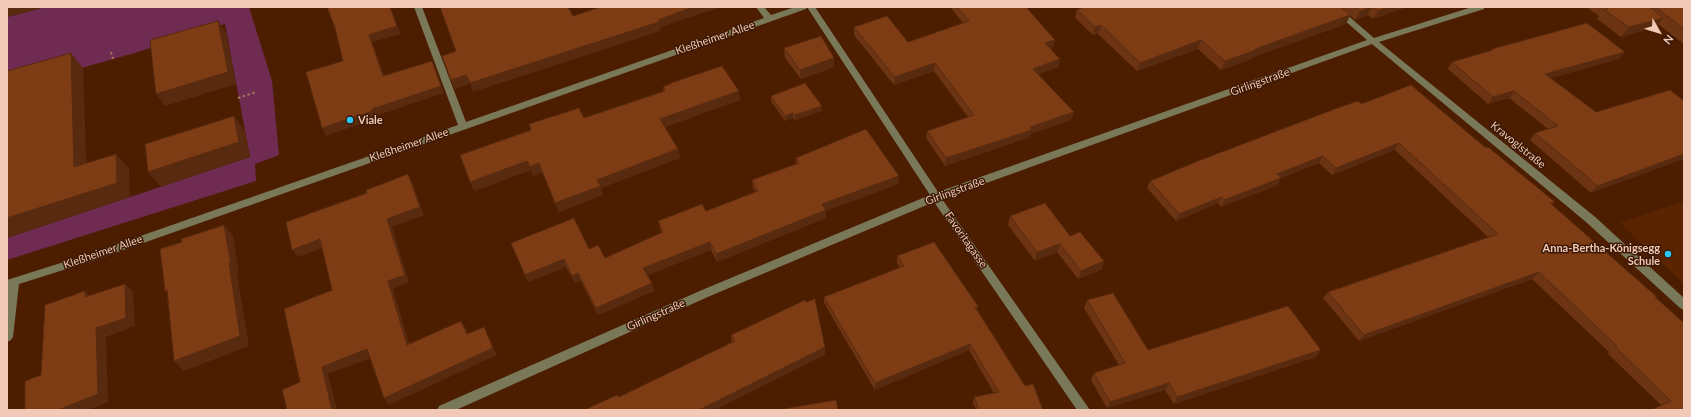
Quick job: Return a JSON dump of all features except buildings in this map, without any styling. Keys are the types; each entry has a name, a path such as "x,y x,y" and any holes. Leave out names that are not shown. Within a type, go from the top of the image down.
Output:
{"street":[{"path":"418,7 462,126"},
{"path":"760,7 770,19"},
{"name":"Kleßheimer Allee","path":"7,337 11,283 91,257 803,7"},
{"name":"Favoritagasse","path":"811,7 936,197 1084,410"},
{"name":"Kravoglstraße","path":"1333,7 1590,219 1684,305"},
{"name":"Girlingstraße","path":"443,410 700,296 936,197 1373,41 1481,7"}],"path":[{"path":"111,52 113,59"},
{"path":"238,98 256,92"}],"shaded area":[{"path":"46,7 249,7 272,81 279,155 255,164 256,181 7,260 7,238 250,157 225,24 138,52 7,89 7,17"},
{"name":"Anna-Bertha-Königsegg Schule","path":"1684,201 1684,284 1620,223"}],"place":[{"name":"Viale","path":"350,120"},
{"name":"Anna-Bertha-Königsegg Schule","path":"1668,254"}]}
